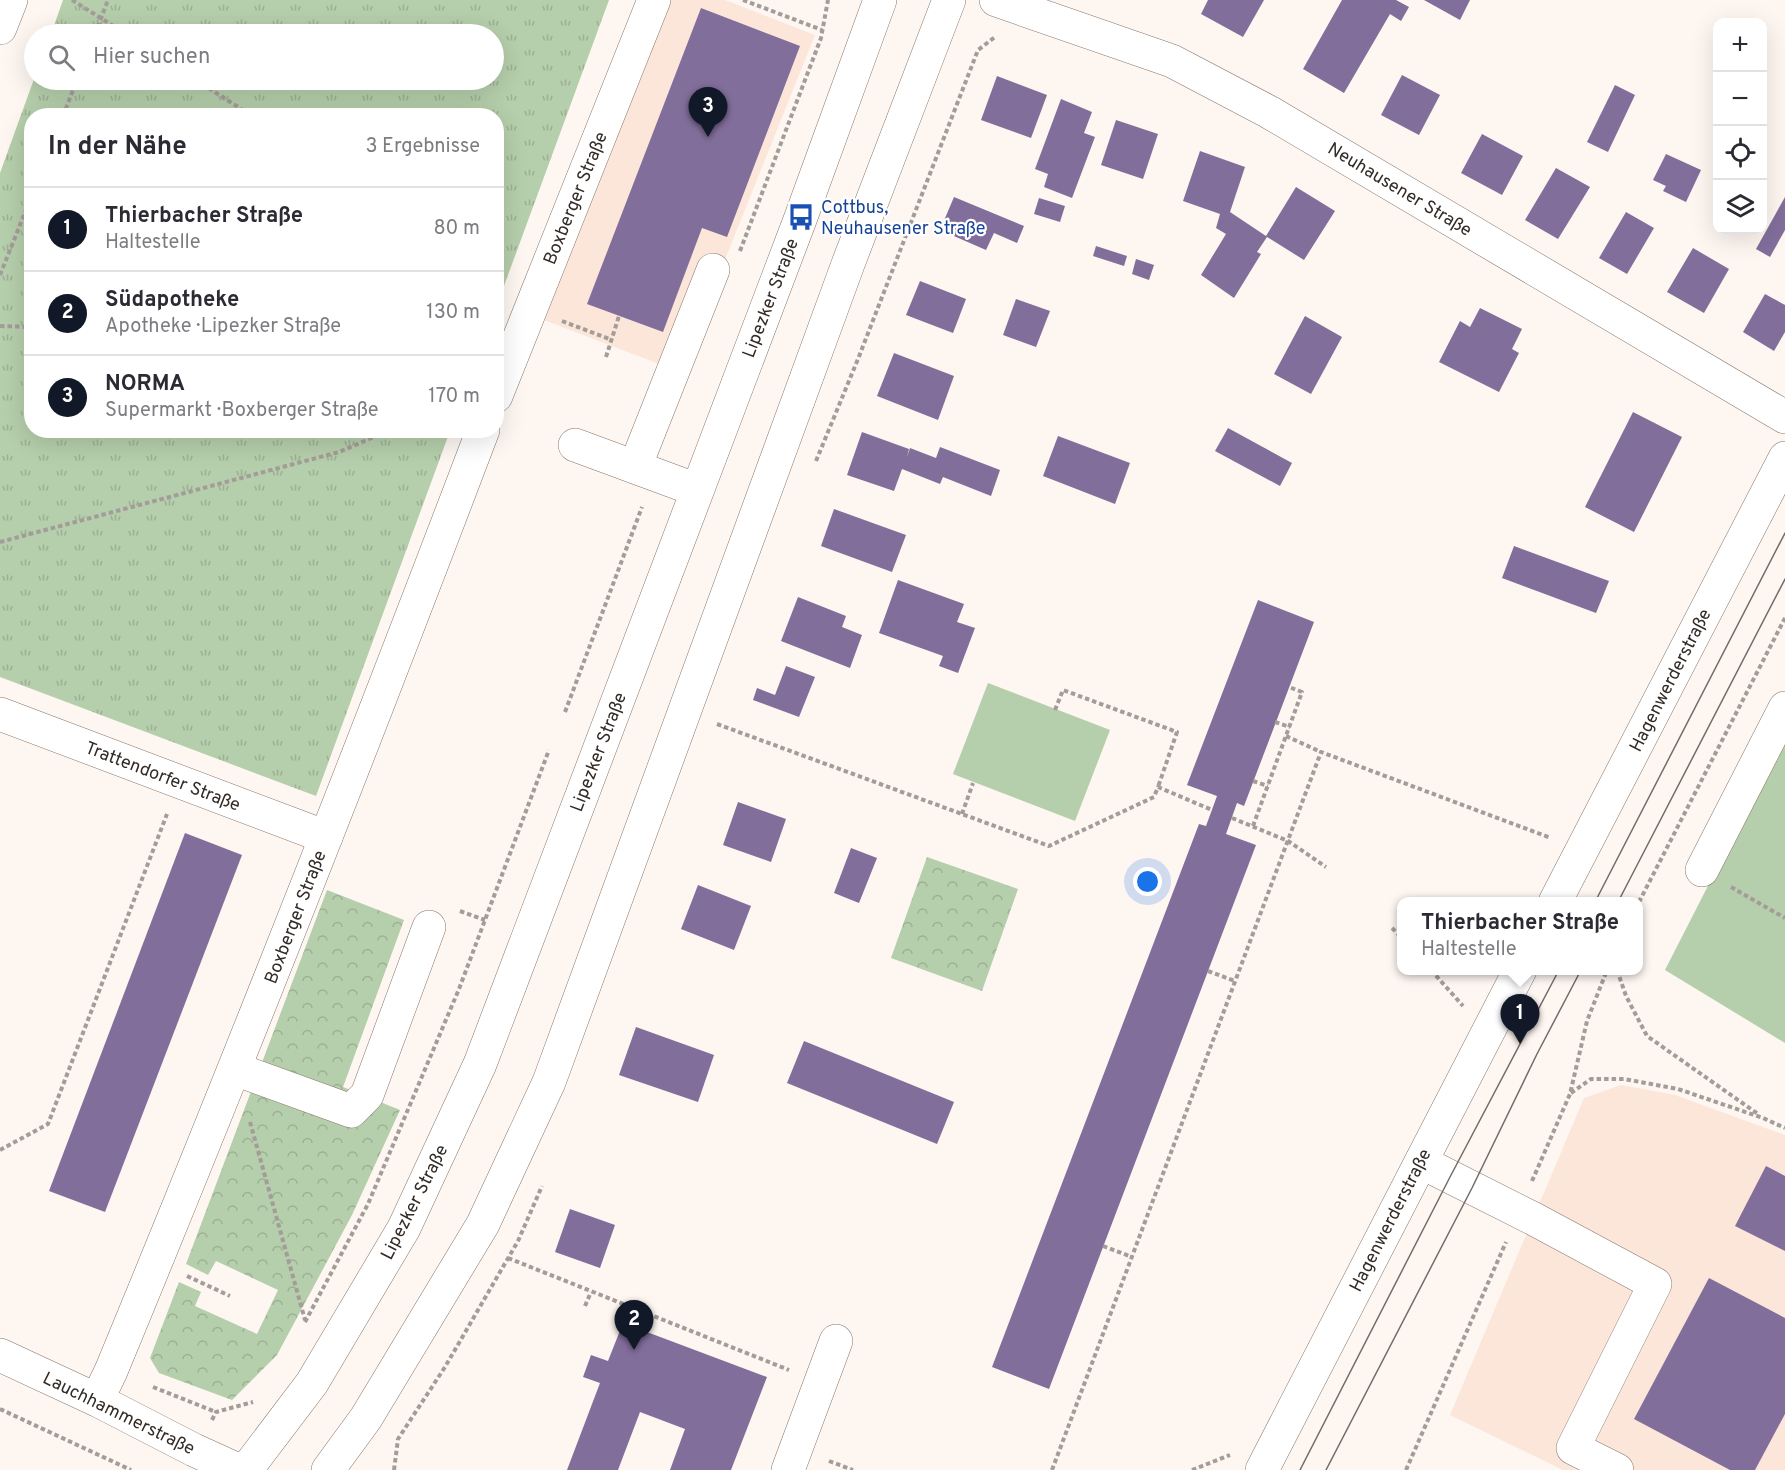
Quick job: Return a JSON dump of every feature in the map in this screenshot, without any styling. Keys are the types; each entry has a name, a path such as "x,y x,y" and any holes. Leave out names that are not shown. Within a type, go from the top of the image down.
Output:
{"street":[{"path":"0,28 11,0"},
{"name":"Boxberger Straße","path":"504,376 654,0"},
{"name":"Lipezker Straße","path":"246,1470 312,1383 404,1228 480,1064 801,217 880,0"},
{"path":"328,1470 366,1418 483,1224 549,1082 844,275 949,0"},
{"name":"Neuhausener Straße","path":"996,0 1172,61 1269,112 1785,417"},
{"path":"635,467 712,270"},
{"name":"Boxberger Straße","path":"97,1400 235,1069 327,837 480,438"},
{"path":"575,445 697,490"},
{"name":"Hagenwerderstraße","path":"1558,897 1785,458"},
{"path":"1702,870 1785,708"},
{"name":"Trattendorfer Straße","path":"0,714 327,837"},
{"path":"235,1069 351,1111 367,1095 429,927"},
{"name":"Hagenwerderstraße","path":"1262,1470 1517,975"},
{"path":"1420,1162 1655,1284 1574,1448 1617,1470"},
{"path":"788,1470 836,1341"},
{"name":"Lauchhammerstraße","path":"0,1355 238,1470"}],"path":[{"path":"72,0 109,24"},
{"path":"99,24 108,0"},
{"path":"744,0 822,30"},
{"path":"66,108 73,90"},
{"path":"212,90 240,108"},
{"path":"0,275 24,215"},
{"path":"870,301 879,304"},
{"path":"606,357 619,316"},
{"path":"0,326 24,327"},
{"path":"0,542 339,452 371,438"},
{"path":"1641,897 1785,618"},
{"path":"1253,826 1302,692 1289,687"},
{"path":"714,723 1049,846 1154,796 1177,732 1063,690 1055,710"},
{"path":"1275,722 1290,727"},
{"path":"1286,736 1321,752 1553,838"},
{"path":"301,1330 368,1204 459,989 549,750"},
{"path":"1052,1470 1321,752"},
{"path":"1253,781 1268,786"},
{"path":"0,1150 48,1124 179,782"},
{"path":"962,814 973,783"},
{"path":"1158,787 1212,810"},
{"path":"1232,818 1288,842 1326,867"},
{"path":"1702,870 1785,918"},
{"path":"456,909 485,920"},
{"path":"1392,928 1397,934"},
{"path":"1208,971 1235,981"},
{"path":"1435,975 1465,1008"},
{"path":"1407,1470 1570,1094 1587,1021 1605,975"},
{"path":"1619,975 1626,996 1647,1036 1763,1118"},
{"path":"235,1069 305,1321"},
{"path":"1570,1094 1591,1079 1624,1079 1678,1089 1763,1118 1785,1128"},
{"path":"1103,1246 1132,1257"},
{"path":"508,1258 792,1371"},
{"path":"156,1263 230,1296"},
{"path":"585,1306 591,1292"},
{"path":"111,1371 216,1412 258,1401"},
{"path":"0,1409 131,1470"},
{"path":"194,1450 216,1412"},
{"path":"1192,1470 1231,1454"}],"shaded area":[{"path":"662,0 725,0 815,35 680,372 544,320"},
{"path":"1621,1085 1675,1095 1785,1135 1785,1470 1563,1470 1450,1415 1584,1098"}],"green space":[{"path":"63,0 609,0 504,286 504,108 24,108 24,438 447,438 316,796 0,677 0,173 30,90 504,90 504,24 55,24"},
{"path":"988,683 1110,730 1075,821 953,774"},
{"path":"1785,735 1785,1043 1665,970"},
{"path":"927,857 1018,889 982,991 891,958"},
{"path":"327,890 404,920 343,1087 400,1110 352,1215 277,1355 232,1400 159,1373 150,1358 179,1282 201,1292 195,1306 257,1334 278,1290 216,1261 208,1275 186,1264"}],"building":[{"path":"1208,0 1264,0 1243,37 1201,14"},
{"path":"1342,0 1396,0 1409,7 1401,21 1390,14 1344,93 1303,69"},
{"path":"1424,0 1470,0 1460,20"},
{"path":"701,8 800,46 727,237 702,228 663,332 587,304"},
{"path":"1402,75 1440,95 1419,135 1381,115"},
{"path":"997,76 1047,95 1031,138 981,120"},
{"path":"1615,85 1635,95 1608,152 1587,142"},
{"path":"1061,99 1092,112 1084,133 1095,137 1072,198 1044,187 1048,174 1035,169"},
{"path":"1116,120 1158,134 1143,179 1101,165"},
{"path":"1482,134 1523,156 1502,195 1461,173"},
{"path":"1200,151 1245,167 1230,212 1266,236 1296,187 1335,211 1304,260 1267,237 1257,252 1261,254 1234,298 1201,275 1226,234 1216,228 1220,214 1183,201"},
{"path":"1666,154 1701,170 1686,202 1663,191 1666,186 1653,180"},
{"path":"1556,168 1590,187 1558,239 1525,220"},
{"path":"954,197 1024,226 1017,243 994,233 986,250 940,230"},
{"path":"1785,197 1785,230 1770,257 1756,249 1764,234 1767,234 1767,229"},
{"path":"1039,198 1065,206 1060,222 1034,214"},
{"path":"1626,212 1654,228 1627,274 1599,258"},
{"path":"1096,246 1127,256 1124,266 1093,256"},
{"path":"1693,248 1729,269 1704,313 1667,292"},
{"path":"1136,259 1154,265 1149,280 1132,274"},
{"path":"920,281 966,299 953,333 906,315"},
{"path":"1765,294 1785,305 1785,332 1774,351 1743,332"},
{"path":"1016,299 1050,311 1036,347 1003,335"},
{"path":"1480,308 1522,329 1512,349 1519,353 1499,392 1439,362 1460,321 1470,327"},
{"path":"1305,316 1342,337 1311,394 1274,374"},
{"path":"894,353 954,376 938,420 877,396"},
{"path":"1633,412 1682,437 1634,532 1585,507"},
{"path":"1228,428 1292,463 1280,486 1215,451"},
{"path":"862,432 909,449 907,457 910,448 936,458 940,447 1000,470 991,496 943,477 940,484 902,469 894,491 847,475"},
{"path":"1058,436 1130,463 1115,504 1043,476"},
{"path":"834,509 906,535 892,572 821,546"},
{"path":"1514,546 1609,581 1596,613 1502,578"},
{"path":"898,580 964,604 957,622 975,628 958,673 939,666 943,656 879,633"},
{"path":"798,597 846,616 842,627 862,635 850,668 781,641"},
{"path":"1258,600 1314,622 1244,806 1237,803 1226,834 1256,845 1049,1389 992,1367 1199,824 1206,826 1217,796 1187,785"},
{"path":"786,666 815,677 799,717 753,700 757,688 775,695"},
{"path":"738,802 786,819 771,862 723,845"},
{"path":"185,833 242,855 105,1212 49,1191"},
{"path":"851,848 877,858 859,903 834,893"},
{"path":"698,885 751,906 734,950 681,929"},
{"path":"636,1027 714,1055 698,1102 619,1075"},
{"path":"804,1041 954,1102 937,1144 787,1083"},
{"path":"1766,1166 1785,1176 1785,1251 1735,1226"},
{"path":"570,1209 615,1225 600,1268 555,1252"},
{"path":"1709,1278 1785,1318 1785,1414 1755,1470 1730,1470 1634,1419"},
{"path":"623,1323 767,1377 731,1470 670,1470 685,1429 640,1412 618,1470 567,1470 600,1383 583,1377 591,1355 608,1361"}],"tram line":[{"path":"1598,897 1785,533"},
{"path":"1621,897 1785,579"},
{"path":"1300,1470 1556,975"},
{"path":"1326,1470 1472,1188 1578,975"}],"place":[{"name":"NORMA","path":"708,137"},
{"name":"Cottbus, Neuhausener Straße","path":"801,217"},
{"name":"Thierbacher Straße","path":"1520,1044"},
{"name":"Südapotheke","path":"634,1350"}]}
